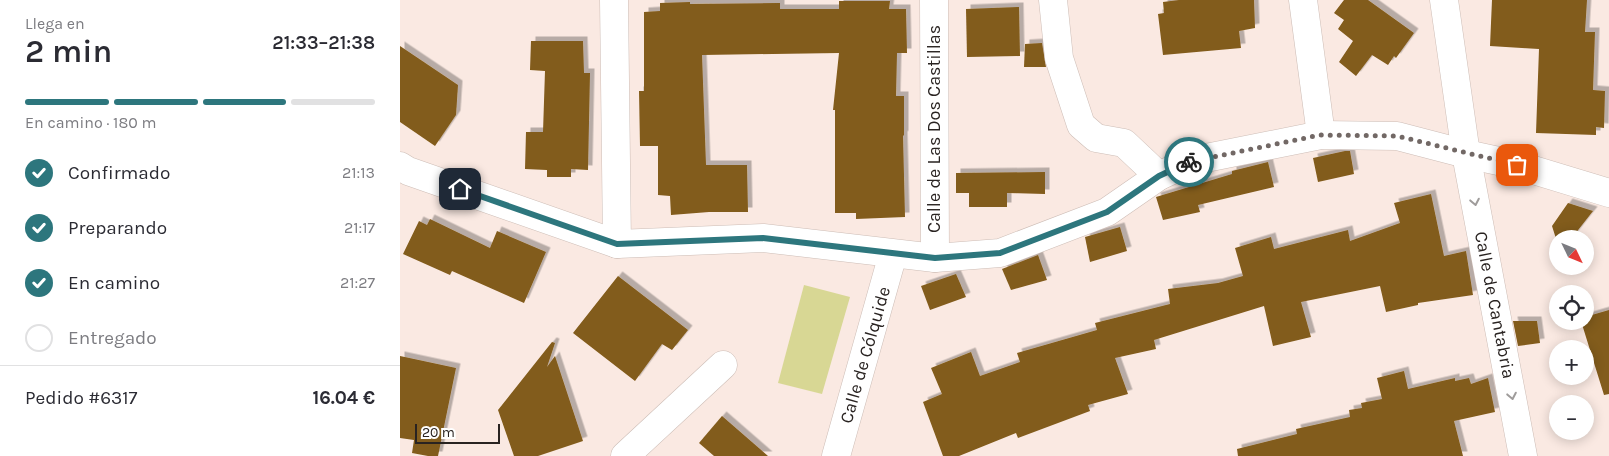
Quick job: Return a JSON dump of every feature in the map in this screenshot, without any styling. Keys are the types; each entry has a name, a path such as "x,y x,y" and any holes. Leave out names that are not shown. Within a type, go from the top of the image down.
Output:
{"street":[{"path":"614,0 617,244"},
{"name":"Calle de Las Dos Castillas","path":"934,0 935,258"},
{"path":"1052,0 1060,58 1081,125 1096,138 1124,143 1159,176"},
{"path":"1303,0 1320,135"},
{"name":"Calle de Cantabria","path":"1444,0 1466,154 1522,456"},
{"path":"403,175 617,244 763,238 935,258 1000,253 1107,212 1159,176 1191,161 1320,135 1397,136 1517,165 1609,193"},
{"name":"Calle de Cólquide","path":"836,456 893,254"},
{"path":"625,456 723,365"}],"shaded area":[{"path":"804,285 850,297 822,394 778,383"}],"building":[{"path":"1179,0 1254,0 1255,28 1239,31 1241,48 1163,55 1158,14 1164,13 1163,2"},
{"path":"1344,0 1368,0 1414,33 1396,58 1394,56 1388,65 1372,55 1356,76 1339,62 1353,41 1338,29 1344,20 1334,13"},
{"path":"1492,0 1587,0 1585,32 1595,32 1593,90 1605,91 1604,128 1596,127 1596,135 1536,133 1539,49 1490,46"},
{"path":"839,1 890,1 889,9 906,9 907,53 897,53 896,96 904,96 905,217 856,219 856,213 835,213 835,110 833,110 839,53 702,55 706,165 747,165 748,212 709,212 671,215 670,196 658,195 658,146 640,146 639,91 644,91 644,12 660,11 660,3 780,3 780,9 839,9"},
{"path":"1019,7 1020,56 967,57 966,9"},
{"path":"531,41 583,41 584,73 590,73 588,170 571,169 571,177 547,177 547,170 525,169 526,132 543,132 545,71 530,70"},
{"path":"1042,43 1046,67 1024,67 1025,44"},
{"path":"400,46 458,85 456,115 435,146 400,122"},
{"path":"1350,151 1354,174 1318,182 1313,158"},
{"path":"1268,162 1274,187 1198,205 1200,212 1163,220 1156,197 1232,174 1232,171"},
{"path":"1045,172 1045,194 1007,193 1007,207 969,207 969,193 956,193 956,173"},
{"path":"1431,194 1444,256 1466,251 1473,295 1418,303 1418,305 1386,312 1380,286 1301,302 1311,337 1273,346 1264,306 1154,340 1156,349 1115,358 1128,394 1088,405 1090,411 1018,438 1016,433 959,456 943,456 923,402 942,394 931,368 971,352 980,376 1020,362 1017,353 1097,330 1095,323 1170,304 1168,289 1218,283 1243,276 1235,248 1271,237 1274,249 1348,230 1350,241 1400,223 1394,203"},
{"path":"1568,203 1593,211 1578,230 1553,230 1552,226"},
{"path":"430,219 490,248 497,231 546,252 524,303 452,271 450,275 403,254 419,221 427,225"},
{"path":"1120,227 1127,251 1090,262 1085,237"},
{"path":"1038,255 1047,280 1011,290 1002,269"},
{"path":"956,274 966,297 930,310 921,286"},
{"path":"618,276 688,330 672,350 662,344 635,381 573,333"},
{"path":"1609,310 1609,394 1604,395 1594,363 1594,340 1587,340 1584,330 1594,330 1594,314"},
{"path":"1513,321 1537,321 1540,343 1518,346"},
{"path":"552,342 555,343 547,367 555,356 583,441 538,456 514,456 498,410"},
{"path":"400,356 456,368 438,456 412,453 414,440 400,438"},
{"path":"1404,371 1408,389 1455,378 1455,381 1469,378 1471,384 1488,378 1495,412 1454,421 1463,456 1238,456 1237,449 1297,434 1296,429 1350,417 1349,410 1362,408 1361,403 1382,399 1377,378"},
{"path":"722,416 768,456 714,456 699,443"}],"way so far":[{"path":"1189,162 1320,135 1397,136 1517,165"}],"route":[{"path":"460,189 617,244 763,238 935,258 1000,253 1107,212 1159,176 1189,162"}]}
